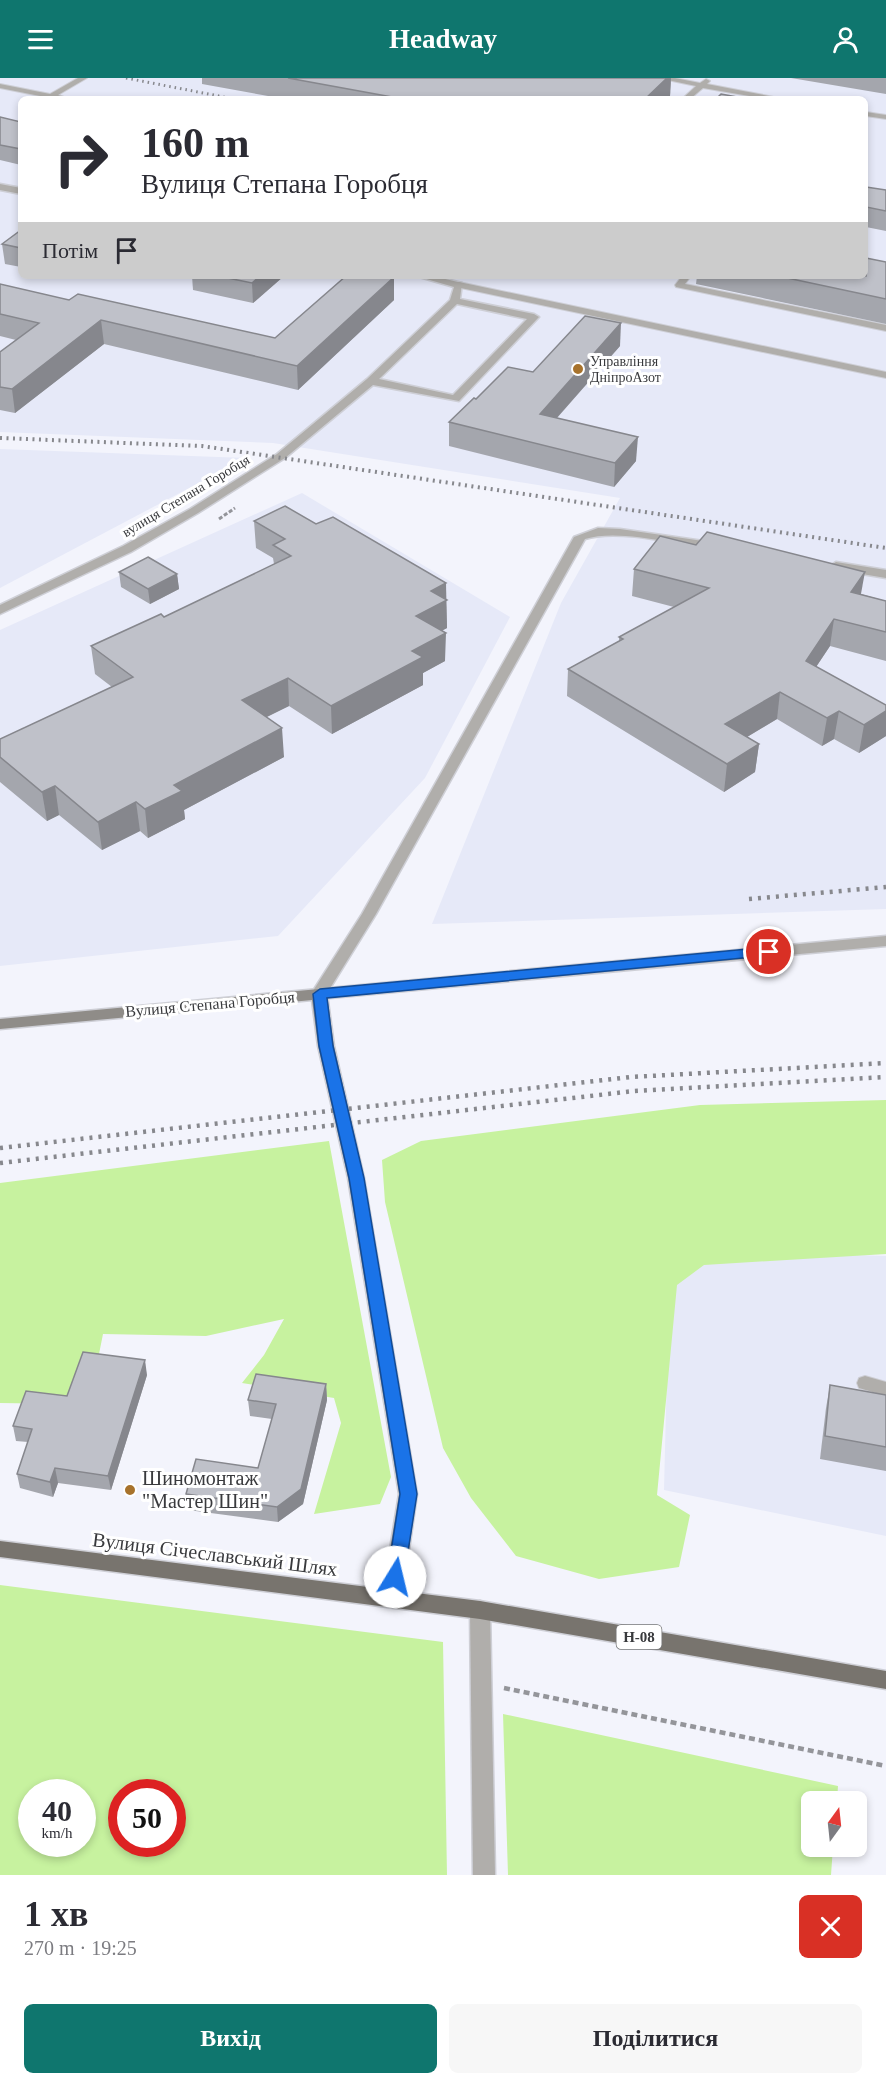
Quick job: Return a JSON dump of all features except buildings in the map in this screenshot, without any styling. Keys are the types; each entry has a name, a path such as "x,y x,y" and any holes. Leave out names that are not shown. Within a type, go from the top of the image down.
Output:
{"main road":[{"name":"Вулиця Степана Горобця","path":"0,1024 320,994"},
{"path":"320,994 326,1046 356,1178 408,1494 392,1598"},
{"name":"Вулиця Січеславський Шлях","path":"0,1549 480,1610 886,1680"}],"street":[{"path":"0,187 18,190"},
{"path":"371,381 454,399 534,317 455,301 459,285 434,279"},
{"name":"вулиця Степана Горобця","path":"0,610 127,549 194,512 281,456 371,381 455,301"},
{"path":"320,994 369,914 580,537 598,531 620,532 736,550"},
{"path":"828,565 886,574"},
{"name":"Вулиця Степана Горобця","path":"320,994 886,941"},
{"path":"480,1610 484,1875"}],"lane":[{"path":"0,86 51,96 83,78"},
{"path":"662,78 763,96"},
{"path":"689,96 710,78"},
{"path":"868,114 886,117"},
{"path":"684,279 679,285 886,328"},
{"path":"459,285 886,375"},
{"path":"865,1383 886,1389"}],"path":[{"path":"482,1684 886,1766"}],"shaded area":[{"path":"0,78 886,78 886,909 432,924 561,603 620,498 273,443 0,432"},
{"path":"0,449 246,458 0,588"},
{"path":"302,493 510,617 425,778 278,936 0,966 0,630"},
{"path":"670,1249 886,1256 886,1536 664,1490"}],"green space":[{"path":"886,1100 886,1254 704,1265 677,1285 657,1495 690,1515 679,1567 599,1579 516,1556 471,1498 443,1448 385,1202 382,1160 421,1141 700,1105"},
{"path":"329,1141 391,1477 380,1504 314,1514 341,1423 334,1398 242,1383 264,1355 284,1319 206,1336 103,1334 97,1364 66,1404 0,1403 0,1183"},
{"path":"0,1585 443,1642 447,1875 0,1875"},
{"path":"503,1714 838,1786 838,1791 801,1791 801,1857 832,1857 831,1875 508,1875"}],"railway":[{"path":"126,78 219,96"},
{"path":"0,438 202,446 886,548"},
{"path":"749,899 886,887"},
{"path":"0,1148 631,1077 886,1063"},
{"path":"0,1163 634,1091 886,1077"}],"place":[{"name":"Управління ДніпроАзот","path":"578,369"},
{"name":"Шиномонтаж \"Мастер Шин\"","path":"130,1490"}],"route":[{"path":"395,1577 408,1494 356,1178 326,1046 320,994 769,952"}]}
